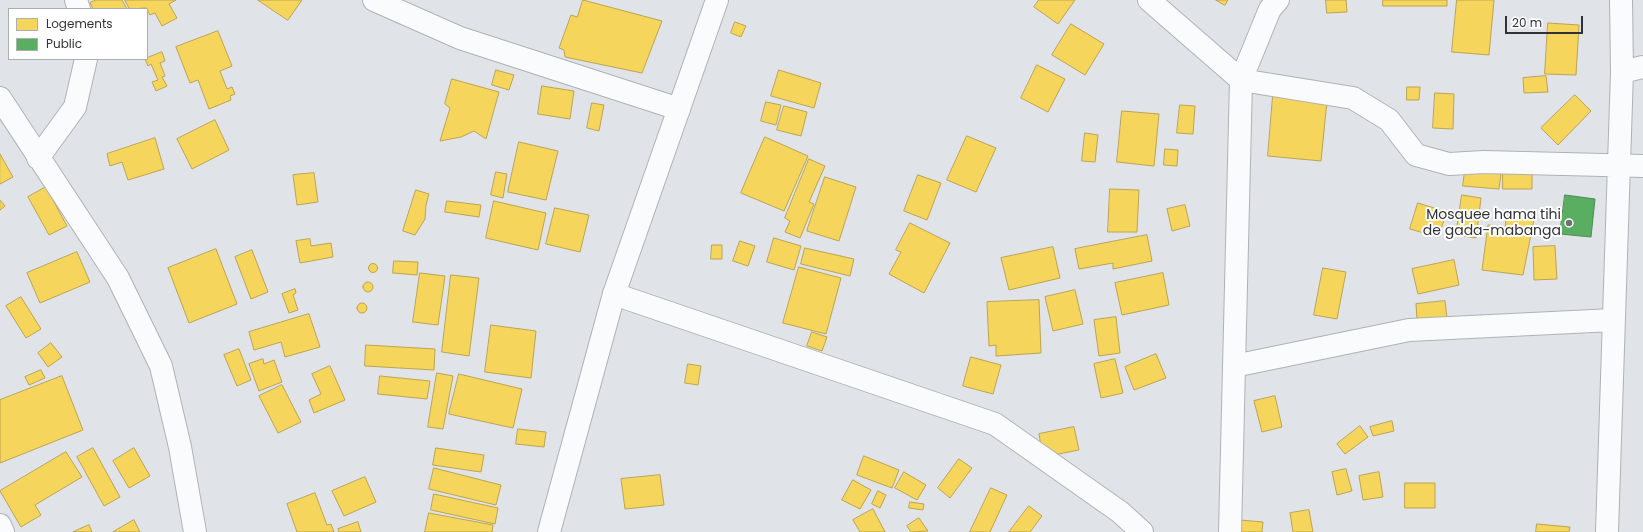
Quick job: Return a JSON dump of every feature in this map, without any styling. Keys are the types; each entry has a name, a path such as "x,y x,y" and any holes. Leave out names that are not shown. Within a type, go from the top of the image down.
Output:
{"street":[{"path":"374,0 460,38 679,109"},
{"path":"549,532 614,294 717,0"},
{"path":"1149,0 1241,80 1354,98 1389,120 1416,154 1449,164 1484,162 1619,167 1643,166"},
{"path":"1230,532 1241,80 1270,9 1278,0"},
{"path":"1607,532 1619,167 1633,69 1621,0"},
{"path":"38,158 75,108 86,60"},
{"path":"0,98 118,278 161,366 180,447 195,532"},
{"path":"614,294 995,424 1120,512 1142,532"},
{"path":"1234,366 1409,330 1613,320"},
{"path":"0,525 3,532"}],"building: Logements":[{"path":"96,0 122,0 126,8 92,8 90,3"},
{"path":"125,0 176,0 169,4 177,18 162,26 155,13 150,15 148,8 129,8"},
{"path":"258,0 302,0 288,20"},
{"path":"583,0 662,21 642,73 565,57 564,50 559,48 571,15 577,17"},
{"path":"1039,0 1075,0 1058,24 1034,7"},
{"path":"1216,0 1228,0 1225,5"},
{"path":"1326,0 1346,0 1347,12 1327,13"},
{"path":"1383,0 1447,0 1447,6 1383,6"},
{"path":"1457,0 1494,0 1489,55 1452,52"},
{"path":"735,22 746,26 741,37 731,33"},
{"path":"1548,23 1579,25 1576,75 1545,74"},
{"path":"1071,24 1104,44 1085,75 1052,55"},
{"path":"218,31 232,66 220,71 227,89 232,87 235,94 230,96 231,100 209,109 198,80 190,83 176,47"},
{"path":"162,52 165,61 160,63 165,76 162,77 167,86 156,91 152,82 158,80 151,64 148,66 145,60 148,60 148,58"},
{"path":"1037,65 1065,79 1048,112 1021,98"},
{"path":"496,70 514,75 509,90 492,85"},
{"path":"779,70 821,83 814,108 771,96"},
{"path":"1546,76 1548,92 1524,93 1523,78"},
{"path":"452,79 499,92 486,139 474,131 461,137 440,141 450,108 445,104"},
{"path":"542,86 574,91 570,119 538,114"},
{"path":"1407,87 1420,87 1419,100 1407,100"},
{"path":"1435,93 1454,94 1453,129 1433,128"},
{"path":"1575,95 1591,111 1558,145 1541,128"},
{"path":"1273,96 1327,101 1321,161 1268,156"},
{"path":"766,102 781,105 776,125 761,121"},
{"path":"592,103 604,105 599,131 587,128"},
{"path":"1180,105 1195,106 1193,134 1177,133"},
{"path":"784,106 807,112 801,136 777,130"},
{"path":"1122,111 1159,114 1154,166 1117,162"},
{"path":"215,120 229,150 192,169 177,139"},
{"path":"1085,133 1098,135 1095,162 1082,161"},
{"path":"967,136 996,148 976,192 947,180"},
{"path":"765,137 808,156 784,211 741,193"},
{"path":"155,138 164,169 128,180 122,162 110,166 107,154"},
{"path":"519,142 558,151 546,200 508,192"},
{"path":"1165,149 1178,150 1177,166 1164,165"},
{"path":"0,154 13,177 0,184"},
{"path":"809,159 825,166 809,202 814,204 800,238 785,232 790,221 785,218"},
{"path":"1466,164 1502,167 1499,189 1463,186"},
{"path":"496,172 507,174 503,198 491,195"},
{"path":"314,173 318,202 297,205 293,175"},
{"path":"1503,173 1532,173 1532,189 1503,189"},
{"path":"918,175 941,183 927,220 904,211"},
{"path":"825,177 856,187 839,241 807,231"},
{"path":"46,187 67,226 49,235 28,197"},
{"path":"1110,189 1139,190 1137,232 1108,232"},
{"path":"416,190 429,194 426,205 425,219 415,235 403,231"},
{"path":"1462,195 1481,198 1476,238 1456,235"},
{"path":"0,200 5,206 0,210"},
{"path":"447,201 481,205 479,217 445,212"},
{"path":"494,201 546,213 538,250 486,238"},
{"path":"1418,203 1447,212 1438,237 1410,229"},
{"path":"1185,205 1190,226 1172,231 1167,209"},
{"path":"555,208 589,215 580,252 546,244"},
{"path":"1507,211 1535,214 1523,275 1482,270 1488,225 1505,227"},
{"path":"910,223 950,243 924,293 889,274 901,252 896,250"},
{"path":"1147,235 1152,261 1113,269 1113,263 1079,269 1075,249"},
{"path":"774,238 801,246 794,270 767,262"},
{"path":"310,239 311,246 331,243 333,257 300,263 296,241"},
{"path":"740,241 755,246 748,266 733,261"},
{"path":"712,245 722,245 722,259 711,259"},
{"path":"1555,246 1557,279 1534,280 1533,247"},
{"path":"1053,247 1060,278 1009,290 1001,258"},
{"path":"805,248 854,259 850,276 801,264"},
{"path":"216,249 237,304 189,323 168,268"},
{"path":"252,250 268,292 251,299 235,257"},
{"path":"77,252 90,282 40,303 27,273"},
{"path":"1454,260 1459,285 1418,294 1412,269"},
{"path":"394,261 418,262 417,275 393,273"},
{"path":"373,263 378,268 373,273 368,268"},
{"path":"799,267 841,278 826,334 783,323"},
{"path":"1323,268 1346,272 1337,319 1314,315"},
{"path":"420,273 445,276 438,325 413,322"},
{"path":"1163,273 1169,305 1122,315 1115,283"},
{"path":"451,275 479,278 469,356 442,352"},
{"path":"366,282 370,282 372,283 372,291 366,292 363,289 363,285"},
{"path":"295,289 296,293 293,295 298,310 289,313 282,294"},
{"path":"1075,290 1083,324 1053,331 1045,297"},
{"path":"21,297 41,329 26,338 6,306"},
{"path":"1039,300 1041,353 996,356 996,345 989,346 987,302"},
{"path":"1445,301 1447,318 1417,320 1416,304"},
{"path":"360,303 364,303 366,304 366,312 360,313 357,310 357,306"},
{"path":"309,314 320,347 285,357 281,342 254,350 249,332"},
{"path":"1116,317 1120,353 1099,356 1094,320"},
{"path":"491,325 536,331 531,378 485,372"},
{"path":"812,332 827,337 822,351 807,346"},
{"path":"51,343 62,357 48,367 38,353"},
{"path":"366,345 435,349 434,370 365,366"},
{"path":"239,349 251,380 237,386 224,355"},
{"path":"1156,354 1166,378 1134,390 1125,367"},
{"path":"971,357 1001,365 993,394 963,386"},
{"path":"263,359 264,364 274,360 282,382 259,391 249,364"},
{"path":"1115,359 1123,393 1101,398 1094,364"},
{"path":"688,364 701,366 698,385 685,383"},
{"path":"330,366 345,400 314,413 309,400 321,394 312,374"},
{"path":"41,370 45,378 29,385 25,377"},
{"path":"437,373 453,376 443,429 428,427"},
{"path":"459,374 522,389 513,428 449,414"},
{"path":"62,376 83,430 0,463 0,400"},
{"path":"380,376 430,381 427,399 378,394"},
{"path":"282,385 301,422 278,433 259,396"},
{"path":"1275,396 1282,427 1262,432 1254,401"},
{"path":"1392,421 1394,431 1373,436 1370,427"},
{"path":"1360,426 1368,437 1345,454 1337,444"},
{"path":"1074,427 1079,450 1043,457 1039,434"},
{"path":"518,429 546,432 544,447 516,444"},
{"path":"93,448 120,497 104,506 77,457"},
{"path":"134,448 150,476 129,488 113,461"},
{"path":"436,448 484,455 481,472 433,465"},
{"path":"66,452 82,477 35,505 41,515 21,527 0,491"},
{"path":"864,456 899,470 892,488 857,475"},
{"path":"959,459 972,468 950,498 938,488"},
{"path":"434,468 501,485 496,505 429,489"},
{"path":"1346,469 1352,491 1337,495 1332,472"},
{"path":"904,472 926,485 917,500 895,488"},
{"path":"1379,472 1383,497 1363,500 1359,476"},
{"path":"660,475 664,505 625,509 621,479"},
{"path":"365,477 376,502 344,516 332,491"},
{"path":"853,480 871,490 860,509 842,500"},
{"path":"1405,483 1435,483 1435,508 1405,508"},
{"path":"991,488 1007,495 990,532 970,532"},
{"path":"878,491 886,495 880,508 872,504"},
{"path":"315,493 327,525 331,524 334,532 297,532 287,504"},
{"path":"434,494 498,508 495,524 431,510"},
{"path":"910,502 924,504 923,510 909,508"},
{"path":"1029,506 1042,516 1030,532 1009,532"},
{"path":"873,509 885,532 860,532 853,520"},
{"path":"1309,510 1313,532 1293,532 1290,513"},
{"path":"429,513 493,525 492,532 425,532"},
{"path":"919,518 928,531 911,532 907,526"},
{"path":"134,520 140,532 113,532"},
{"path":"1240,520 1263,522 1262,532 1239,532"},
{"path":"358,522 361,532 339,532 338,529"},
{"path":"1537,524 1570,527 1569,532 1536,532"},
{"path":"89,525 92,532 73,532"}],"building: Public":[{"path":"1565,195 1595,199 1591,237 1560,234"}],"place":[{"name":"Mosquee hama tihi de gada-mabanga","path":"1569,223"}]}
